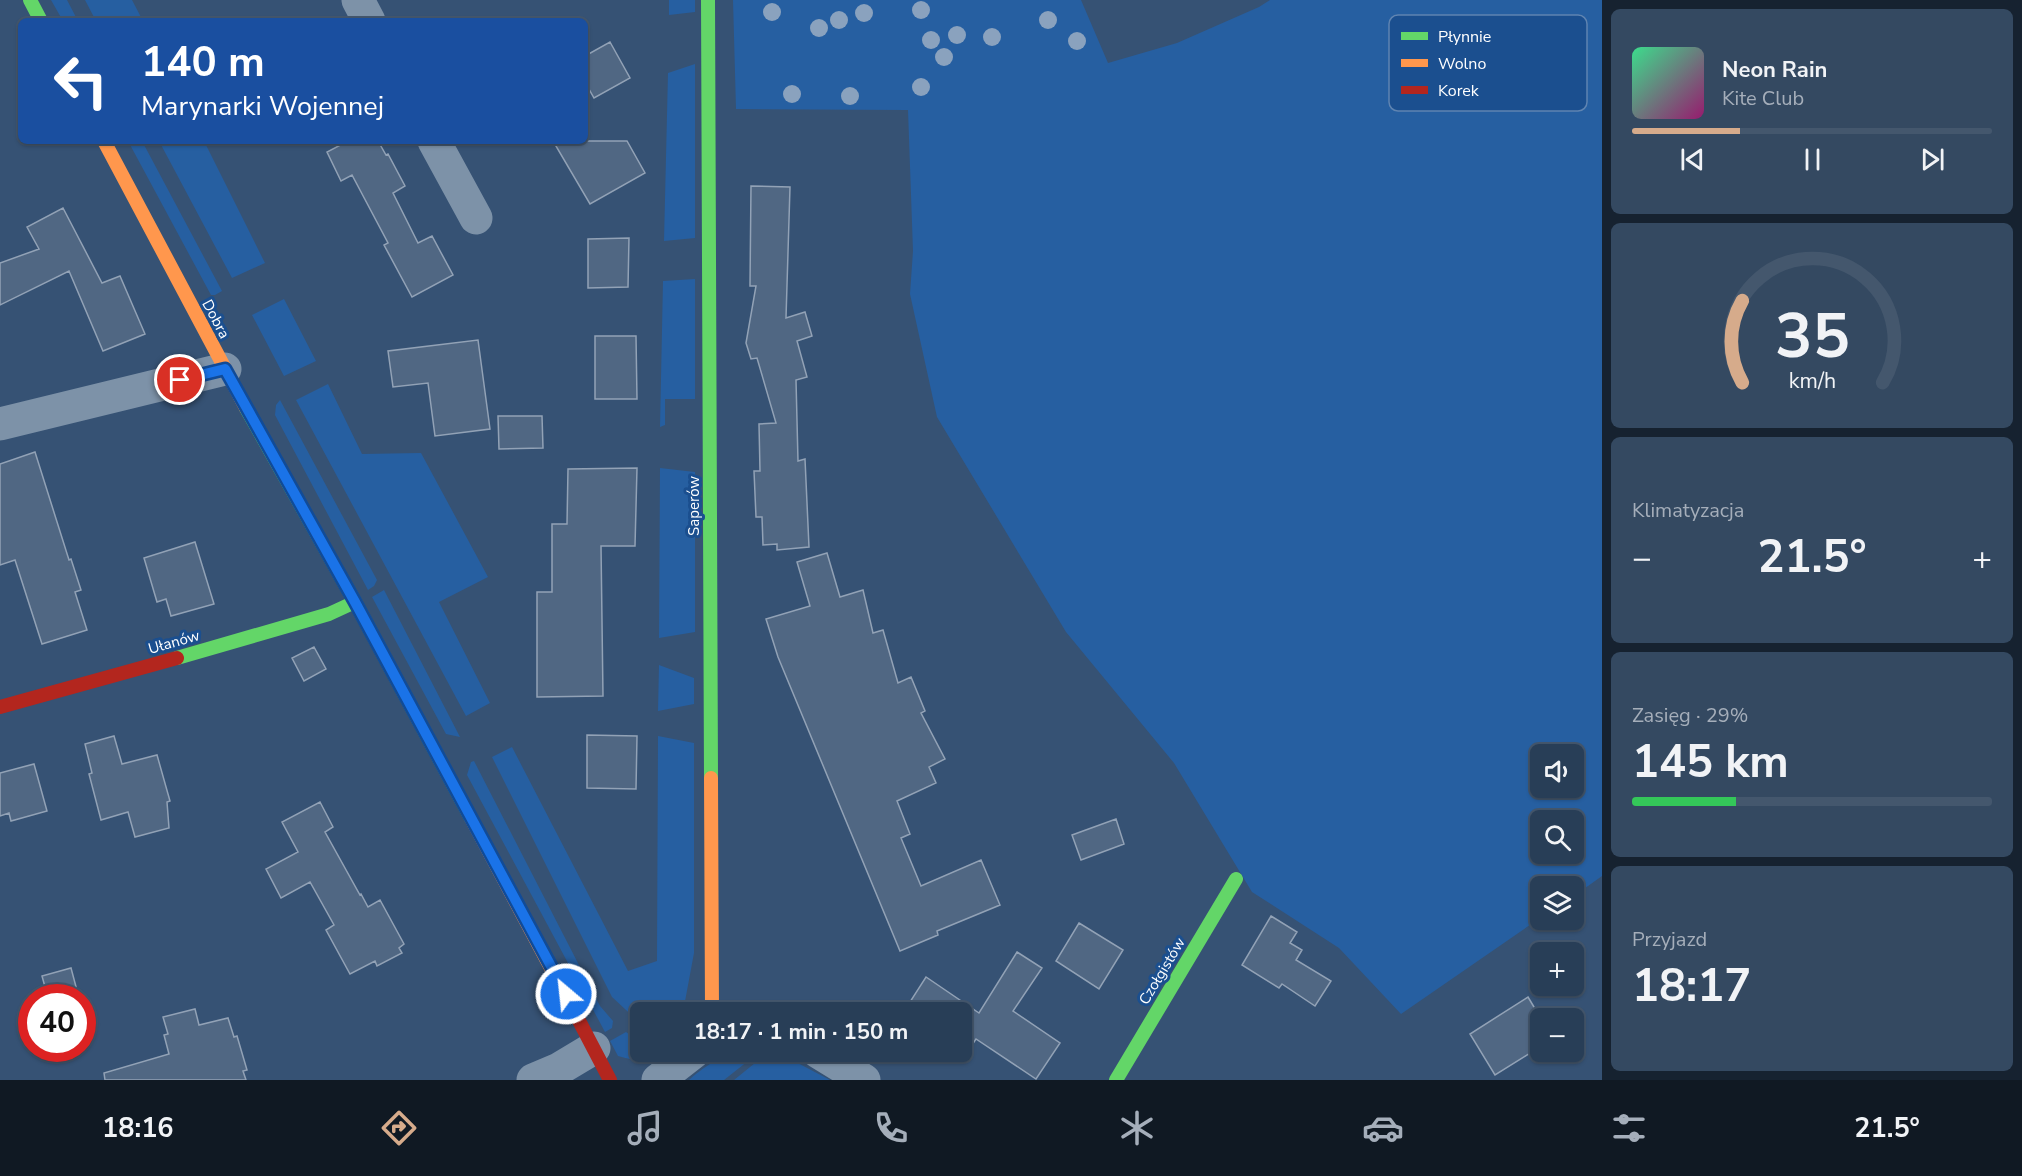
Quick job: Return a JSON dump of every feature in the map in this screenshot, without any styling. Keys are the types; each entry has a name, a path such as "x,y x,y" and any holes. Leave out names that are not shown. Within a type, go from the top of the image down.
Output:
{"street":[{"path":"30,0 39,18"},
{"path":"358,0 367,18"},
{"name":"Saperów","path":"708,0 711,1002"},
{"name":"Dobra","path":"106,144 225,369 355,602 610,1080"},
{"path":"436,144 476,218"},
{"path":"0,424 225,369"},
{"name":"Ułanów","path":"0,707 329,614 355,602"},
{"name":"Czołgistów","path":"1116,1080 1236,879"},
{"path":"533,1080 559,1069 594,1048"},
{"path":"658,1080 681,1062"},
{"path":"834,1062 864,1080"}],"shaded area":[{"path":"51,0 67,0 76,18 61,18"},
{"path":"85,0 132,0 141,18 94,18"},
{"path":"669,0 695,0 695,12 669,15"},
{"path":"733,0 1081,0 1108,63 1177,43 1270,0 1602,0 1602,876 1584,889 1584,876 1530,876 1530,925 1401,1014 1339,948 1252,892 1174,763 1066,632 937,417 910,294 913,251 908,110 736,109"},
{"path":"695,64 695,238 664,241 668,73"},
{"path":"130,144 144,144 222,291 211,295"},
{"path":"161,144 206,144 265,263 232,278"},
{"path":"695,279 695,399 665,399 665,425 660,427 663,281"},
{"path":"284,299 316,361 284,376 252,315"},
{"path":"328,384 362,454 421,453 488,577 439,602 490,703 466,716 296,400"},
{"path":"280,400 377,580 368,590 275,415 276,405"},
{"path":"660,468 695,472 695,632 659,638"},
{"path":"384,590 460,737 446,734 372,597"},
{"path":"659,665 694,678 694,704 658,711"},
{"path":"658,736 694,743 694,953 685,1002 630,1002 630,1014 612,997 492,757 512,747 628,971 657,961"},
{"path":"474,761 600,1006 613,1021 612,1028 605,1032 467,775 471,762"},
{"path":"626,1032 630,1035 630,1058 618,1056 610,1041"},
{"path":"715,1062 747,1062 724,1080 689,1080 703,1068"},
{"path":"796,1062 830,1080 734,1080 755,1063"}],"building":[{"path":"610,42 630,78 594,98 588,87 588,54"},
{"path":"627,141 645,173 590,204 555,144"},
{"path":"342,144 380,144 386,155 388,154 405,186 393,193 418,243 432,236 453,275 412,297 384,245 388,243 352,175 341,181 327,152"},
{"path":"751,186 790,187 786,318 805,312 812,336 797,341 807,377 796,380 798,461 805,459 809,547 777,550 777,544 763,545 762,517 756,517 754,471 760,471 759,424 776,423 757,358 751,359 746,343 756,286 750,286"},
{"path":"63,208 102,283 120,276 145,334 103,351 69,271 0,305 0,263 39,249 27,227"},
{"path":"629,238 628,287 588,288 588,239"},
{"path":"595,336 636,336 637,399 595,399"},
{"path":"478,340 490,429 435,436 428,383 393,387 388,351"},
{"path":"498,416 542,416 543,448 499,449"},
{"path":"35,452 69,560 71,559 81,590 75,592 87,630 42,644 15,560 0,565 0,464"},
{"path":"637,468 635,546 601,546 603,696 537,697 537,592 552,592 552,524 567,524 568,469"},
{"path":"195,542 214,604 171,616 166,599 157,602 144,558"},
{"path":"827,553 840,597 863,590 873,633 883,630 898,683 911,677 925,711 921,713 945,759 929,767 936,783 897,801 910,834 901,838 921,886 981,860 1000,905 937,931 938,935 900,951 778,657 766,619 810,606 797,562"},
{"path":"314,647 326,669 304,681 292,658"},
{"path":"587,735 637,736 636,789 587,788"},
{"path":"114,736 122,764 157,755 170,801 167,802 169,828 135,837 128,812 101,820 89,774 92,773 85,744"},
{"path":"34,764 47,811 11,821 9,813 0,816 0,773"},
{"path":"320,802 333,827 325,832 360,895 368,907 380,900 404,944 399,948 402,953 377,966 375,961 350,974 326,930 334,925 310,882 281,898 266,869 298,852 282,822"},
{"path":"1116,819 1124,844 1081,860 1072,835"},
{"path":"1271,916 1297,932 1290,943 1302,950 1296,960 1331,981 1315,1006 1282,984 1279,988 1242,965"},
{"path":"1079,923 1123,950 1099,989 1056,961"},
{"path":"1017,952 1042,968 1013,1011 1060,1043 1036,1079 976,1039 972,1045 972,1008 979,1013"},
{"path":"71,968 75,984 44,984 42,976"},
{"path":"926,977 963,1002 910,1002"},
{"path":"1528,997 1535,1008 1530,1008 1530,1053 1495,1075 1470,1034"},
{"path":"195,1009 199,1025 228,1018 234,1037 237,1036 247,1070 243,1071 246,1080 105,1080 104,1073 169,1054 164,1035 168,1034 163,1017"}],"traffic: fast":[{"path":"30,0 39,18"},
{"path":"708,0 711,778"},
{"path":"246,408 355,602 471,818"},
{"path":"177,658 329,614 355,602"},
{"path":"1116,1080 1236,879"}],"traffic: slow":[{"path":"106,144 246,408"},
{"path":"711,778 712,1002"},
{"path":"471,818 575,1013"}],"traffic: jam":[{"path":"0,707 177,658"},
{"path":"575,1013 610,1080"}],"route":[{"path":"180,380 225,369 355,602 566,994"}]}
